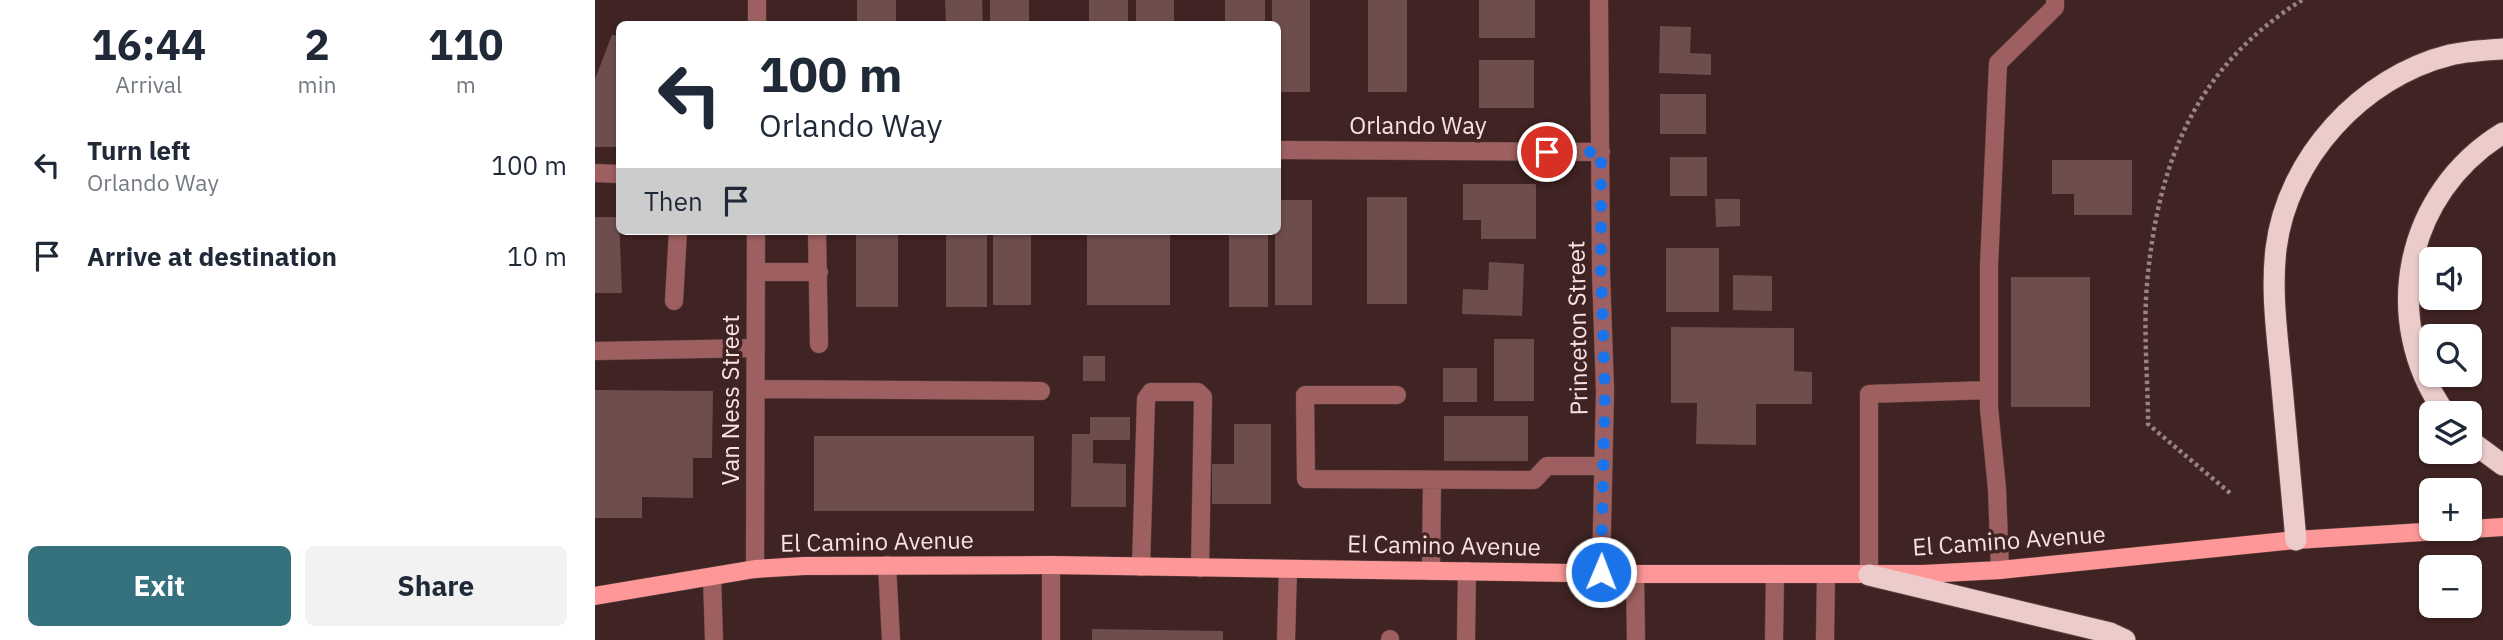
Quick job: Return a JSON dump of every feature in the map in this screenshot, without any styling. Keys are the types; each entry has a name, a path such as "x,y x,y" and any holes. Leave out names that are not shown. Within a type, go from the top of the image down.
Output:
{"highway":[{"path":"2296,540 2276,325 2275,283 2276,249 2291,193 2307,163 2329,132 2355,105 2385,84 2419,66 2451,55 2503,48"},
{"path":"2438,401 2423,374 2409,319 2410,277 2416,246 2424,222 2453,174 2484,145 2503,134"},
{"path":"2482,450 2503,465"},
{"path":"1869,575 2110,633 2125,640"}],"main road":[{"name":"El Camino Avenue","path":"595,596 755,569 804,566 1051,565 1869,575 2000,569 2296,540 2503,527"}],"street":[{"path":"757,0 757,21"},
{"name":"Princeton Street","path":"1599,0 1601,272 1605,391 1601,572"},
{"path":"2000,569 1989,390 1989,265 1999,63 2055,7 2055,0"},
{"name":"Orlando Way","path":"1281,150 1601,152"},
{"path":"595,173 616,174"},
{"path":"674,300 678,235"},
{"name":"Van Ness Street","path":"755,569 756,235"},
{"path":"817,235 819,344"},
{"path":"756,272 819,272"},
{"path":"595,351 756,348"},
{"path":"756,389 1041,391"},
{"path":"1869,575 1869,394 1989,390"},
{"path":"1141,567 1146,399 1151,392 1198,392 1203,397 1200,568"},
{"path":"1397,395 1305,395 1306,479 1534,480 1547,466 1603,466"},
{"path":"1431,571 1432,480"},
{"path":"887,565 891,640"},
{"path":"1051,565 1051,640"},
{"path":"1286,640 1288,569"},
{"path":"1467,571 1467,640"},
{"path":"1635,574 1636,640"},
{"path":"1774,640 1775,574"},
{"path":"1825,640 1826,575"},
{"path":"712,577 714,640"}],"path":[{"path":"2230,493 2148,424 2147,286 2155,224 2168,172 2184,127 2206,89 2239,50 2278,16 2302,0"}],"building":[{"path":"857,0 896,0 896,21 857,21"},
{"path":"945,0 982,0 983,21 946,21"},
{"path":"990,0 1029,0 1029,21 990,21"},
{"path":"1089,0 1128,0 1128,21 1089,21"},
{"path":"1136,0 1174,0 1174,21 1136,21"},
{"path":"1225,0 1265,0 1265,21 1225,21"},
{"path":"1272,0 1310,0 1310,92 1281,92 1281,21 1272,21"},
{"path":"1368,0 1407,0 1407,92 1368,92"},
{"path":"1479,0 1535,0 1535,38 1479,38"},
{"path":"1660,26 1691,27 1690,53 1711,54 1711,75 1659,73"},
{"path":"612,35 616,35 616,147 595,147 595,79"},
{"path":"1479,60 1534,60 1534,108 1479,108"},
{"path":"1660,94 1706,94 1706,134 1660,134"},
{"path":"1670,157 1707,157 1707,196 1670,196"},
{"path":"2052,160 2132,160 2132,215 2074,215 2074,194 2052,194"},
{"path":"1463,184 1536,184 1536,239 1481,239 1481,220 1463,220"},
{"path":"1367,197 1407,197 1407,304 1367,304"},
{"path":"1715,199 1740,199 1740,226 1716,227"},
{"path":"1281,200 1312,200 1312,305 1275,305 1275,235 1281,235"},
{"path":"595,217 616,217 616,235 620,235 622,293 595,293"},
{"path":"856,235 898,235 898,307 856,307"},
{"path":"946,235 987,235 987,307 946,307"},
{"path":"993,235 1031,235 1031,305 993,305"},
{"path":"1087,235 1170,235 1170,305 1087,305"},
{"path":"1229,235 1268,235 1268,307 1229,307"},
{"path":"1666,248 1719,248 1719,312 1666,312"},
{"path":"1489,262 1524,264 1522,316 1462,314 1463,289 1488,290"},
{"path":"1733,275 1772,276 1772,311 1733,310"},
{"path":"2011,277 2090,277 2090,407 2011,407"},
{"path":"1671,327 1794,328 1794,371 1812,372 1812,404 1756,404 1756,445 1696,444 1697,403 1671,403"},
{"path":"1494,339 1534,339 1534,401 1494,401"},
{"path":"1083,356 1105,356 1105,381 1083,381"},
{"path":"1443,368 1477,368 1477,402 1443,402"},
{"path":"595,390 713,391 712,458 693,458 693,498 642,497 642,518 595,518"},
{"path":"1444,416 1528,416 1528,461 1444,461"},
{"path":"1090,417 1130,417 1130,440 1093,440 1093,463 1126,464 1126,507 1071,507 1072,434 1090,434"},
{"path":"1234,424 1271,424 1271,504 1212,504 1212,464 1234,464"},
{"path":"814,436 1034,436 1034,511 814,511"},
{"path":"1092,629 1223,631 1223,640 1092,640"}],"route":[{"path":"1547,152 1601,152 1605,391 1601,572"}]}
